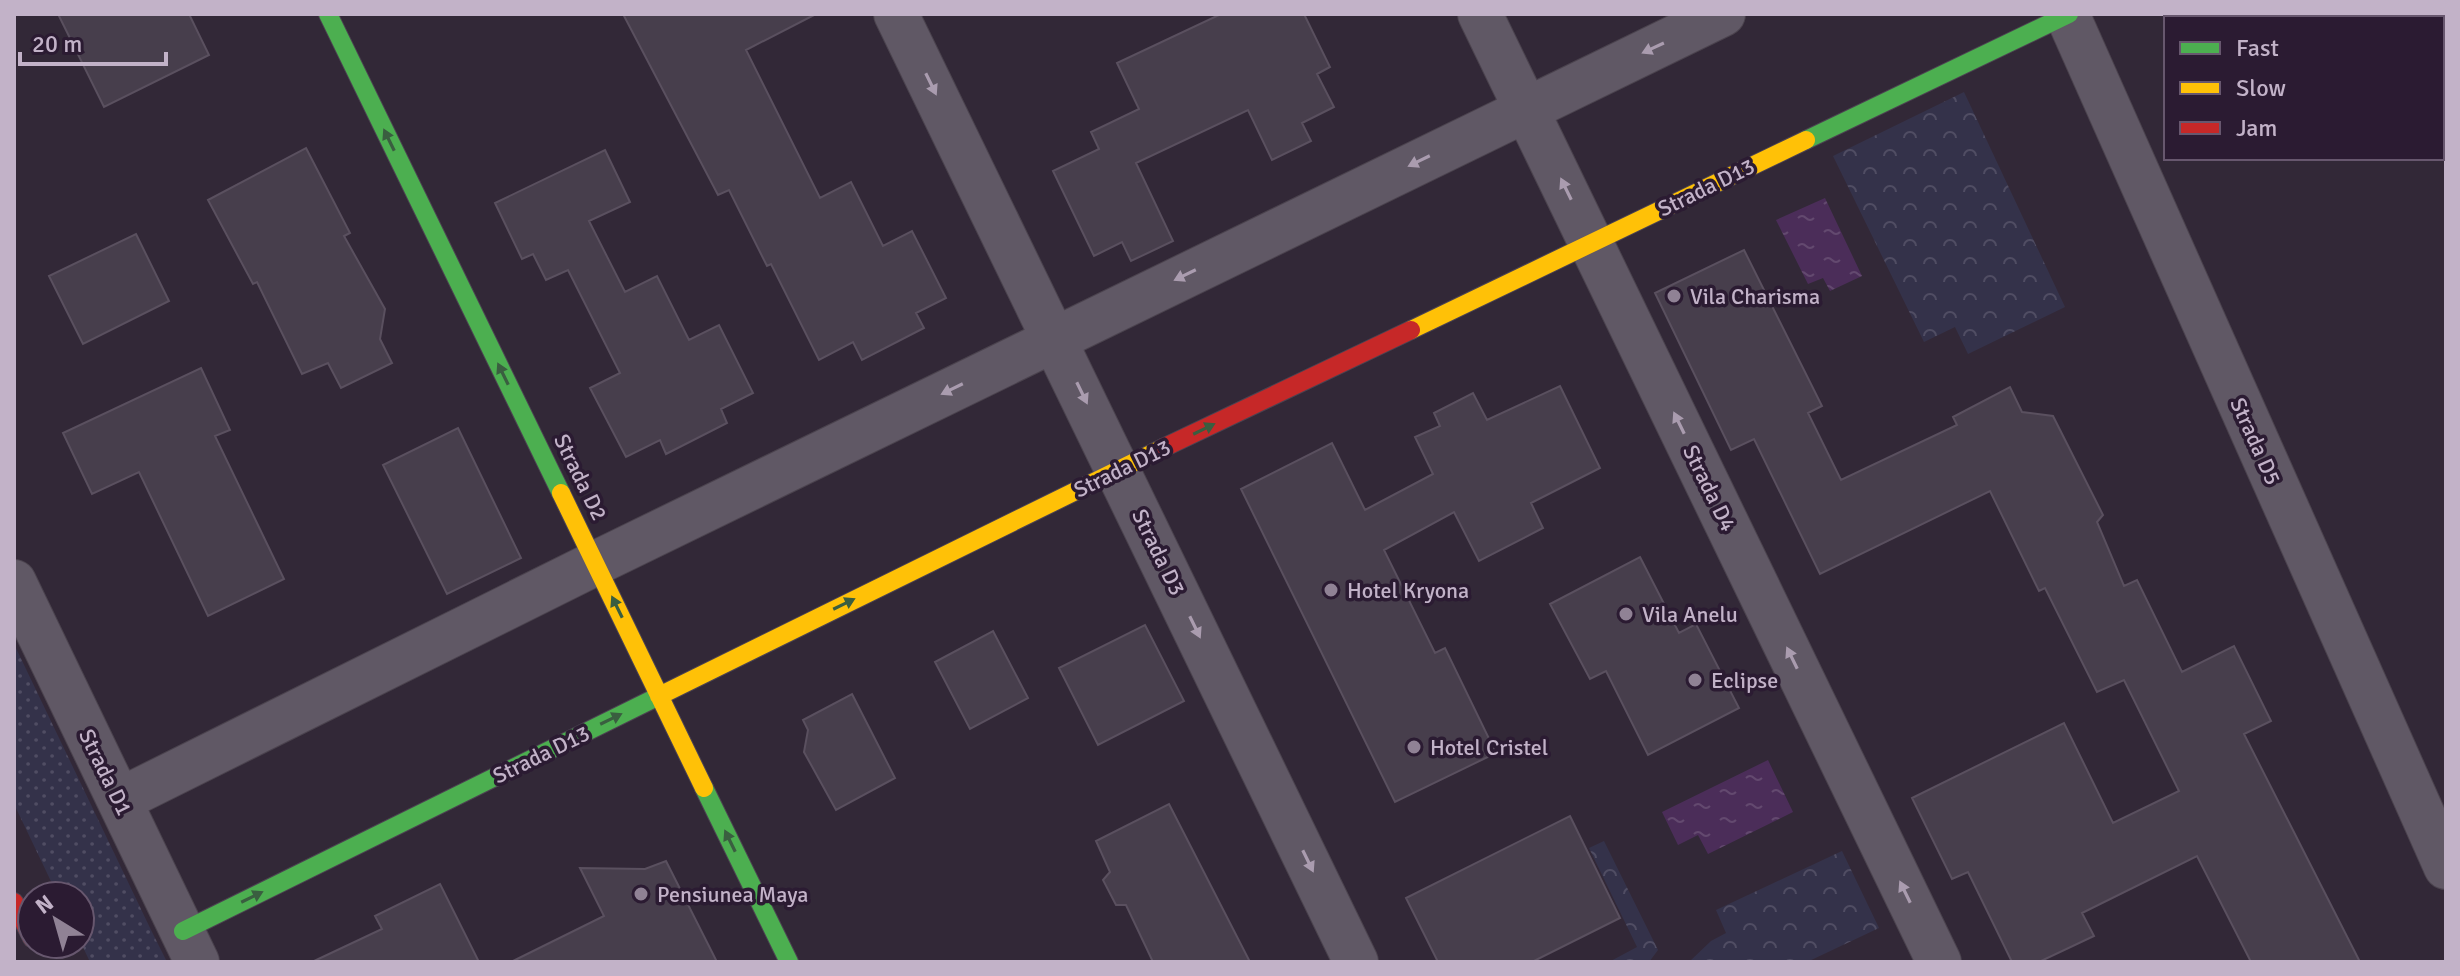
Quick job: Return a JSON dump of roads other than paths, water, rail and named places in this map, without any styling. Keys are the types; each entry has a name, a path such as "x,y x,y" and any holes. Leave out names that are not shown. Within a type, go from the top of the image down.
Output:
{"street":[{"name":"Strada D2","path":"328,14 789,962"},
{"name":"Strada D3","path":"896,14 1120,469 1356,962"},
{"name":"Strada D4","path":"1480,14 1939,962"},
{"path":"120,800 596,563 1723,14"},
{"name":"Strada D13","path":"190,947 659,695 1120,469 2068,14"},
{"name":"Strada D5","path":"2068,14 2446,867"},
{"name":"Strada D1","path":"14,582 190,947"}],"water":[{"path":"1825,198 1862,276 1830,291 1823,278 1808,284 1776,220"},
{"path":"1768,760 1793,812 1708,854 1698,835 1678,845 1662,812"}],"place":[{"name":"Vila Charisma","path":"1674,296"},
{"name":"Hotel Kryona","path":"1331,590"},
{"name":"Vila Anelu","path":"1626,614"},
{"name":"Eclipse","path":"1695,680"},
{"name":"Hotel Cristel","path":"1414,747"},
{"name":"Pensiunea Maya","path":"641,894"}]}
